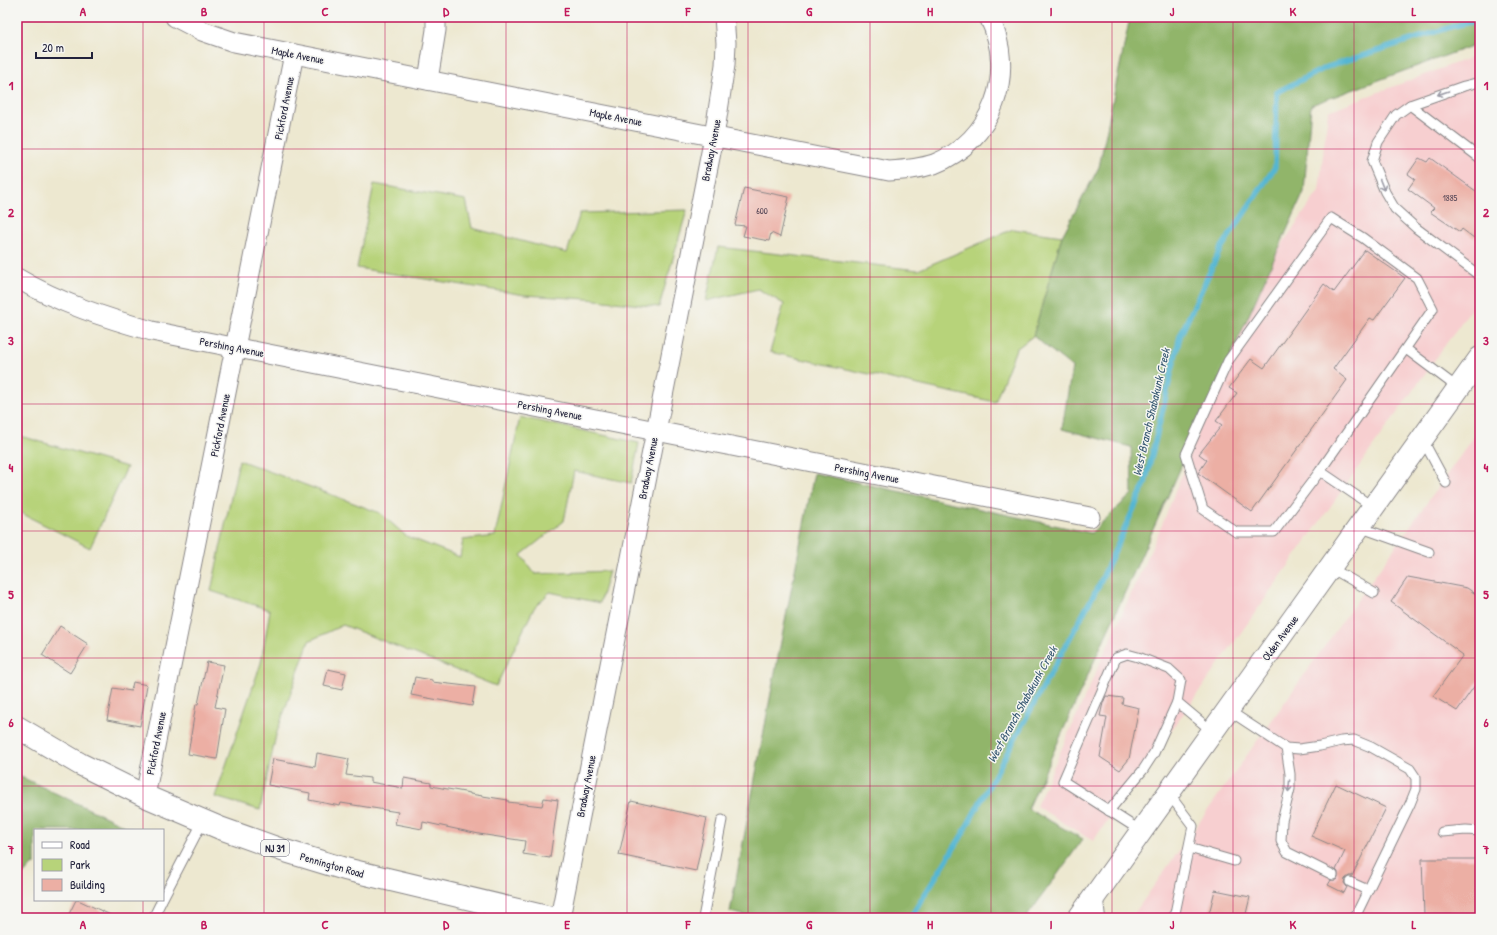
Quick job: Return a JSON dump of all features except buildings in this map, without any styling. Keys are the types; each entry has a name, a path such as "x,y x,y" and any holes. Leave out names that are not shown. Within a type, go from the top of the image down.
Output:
{"main road":[{"name":"Olden Avenue","path":"1088,912 1141,832 1480,359"},
{"name":"Pennington Road","path":"17,728 80,764 145,796 203,821 282,850 496,912 551,918"}],"street":[{"name":"Maple Avenue","path":"175,17 202,31 234,42 889,171 912,170 934,164 953,154 969,141 982,126 993,107 999,89 1001,63 1000,49 994,26 989,17"},
{"path":"428,80 436,30 436,17"},
{"name":"Bradway Avenue","path":"560,918 714,137 725,65 726,43 724,17"},
{"name":"Pickford Avenue","path":"145,796 294,54"},
{"name":"Pershing Avenue","path":"17,278 65,302 108,319 152,331 1090,518"}],"lane":[{"path":"1480,82 1410,105 1396,115 1378,142 1372,161 1385,192 1395,209 1416,228 1480,276"},
{"path":"1410,105 1480,158"},
{"path":"1331,218 1362,238 1417,278 1433,309 1406,349 1320,471 1274,532 1236,532 1204,509 1186,454 1228,361 1331,218"},
{"path":"1406,349 1458,388"},
{"path":"1422,439 1446,483"},
{"path":"1320,471 1373,507"},
{"path":"1359,527 1429,552"},
{"path":"1331,568 1374,593"},
{"path":"1109,811 1143,770 1154,753 1177,702 1182,680 1169,669 1127,654 1116,658 1063,781 1141,832"},
{"path":"1177,702 1213,732"},
{"path":"1228,710 1286,748 1299,749 1354,740 1371,746 1410,769 1416,778 1416,789 1410,804 1353,918"},
{"path":"1286,748 1290,774 1290,789 1282,821 1281,841 1286,852 1333,875"},
{"path":"1168,794 1193,826 1174,918"},
{"path":"703,918 722,820"},
{"path":"164,897 203,821"},
{"path":"1442,832 1466,830 1480,831"},
{"path":"1189,848 1234,861"},
{"path":"1350,882 1368,890"},
{"path":"153,918 162,901"},
{"path":"17,915 20,918"}],"shaded area":[{"path":"1480,54 1480,296 1093,841 1036,806 1164,520 1256,282 1319,191 1328,111"},
{"path":"1480,428 1480,918 1131,918"}],"green space":[{"path":"1130,17 1480,17 1480,43 1311,105 1304,192 1028,809 1083,839 1026,918 756,918 730,912 814,473 1091,533 1132,494 1131,447 1062,429 1072,367 1033,336 1062,236 1099,167"},
{"path":"374,184 466,200 472,228 567,253 580,213 687,210 659,307 587,299 525,295 357,268"},
{"path":"1013,229 1062,236 1033,336 1016,349 995,402 770,352 784,304 758,289 706,301 718,247 918,270"},
{"path":"520,417 639,443 631,483 574,471 564,521 521,555 535,574 609,571 600,603 550,592 534,608 496,686 343,625 309,641 276,735 260,810 215,797 261,663 270,610 211,591 239,460 380,513 406,536 460,557 463,540 495,536"},
{"path":"17,435 127,467 90,548 17,511"},
{"path":"17,775 132,829 34,829 34,864 17,881"}],"waterway":[{"name":"West Branch Shabakunk Creek","path":"910,918 961,837 1100,583 1145,484 1180,336 1220,250 1275,167 1277,92 1327,67 1454,26 1480,20"}]}
